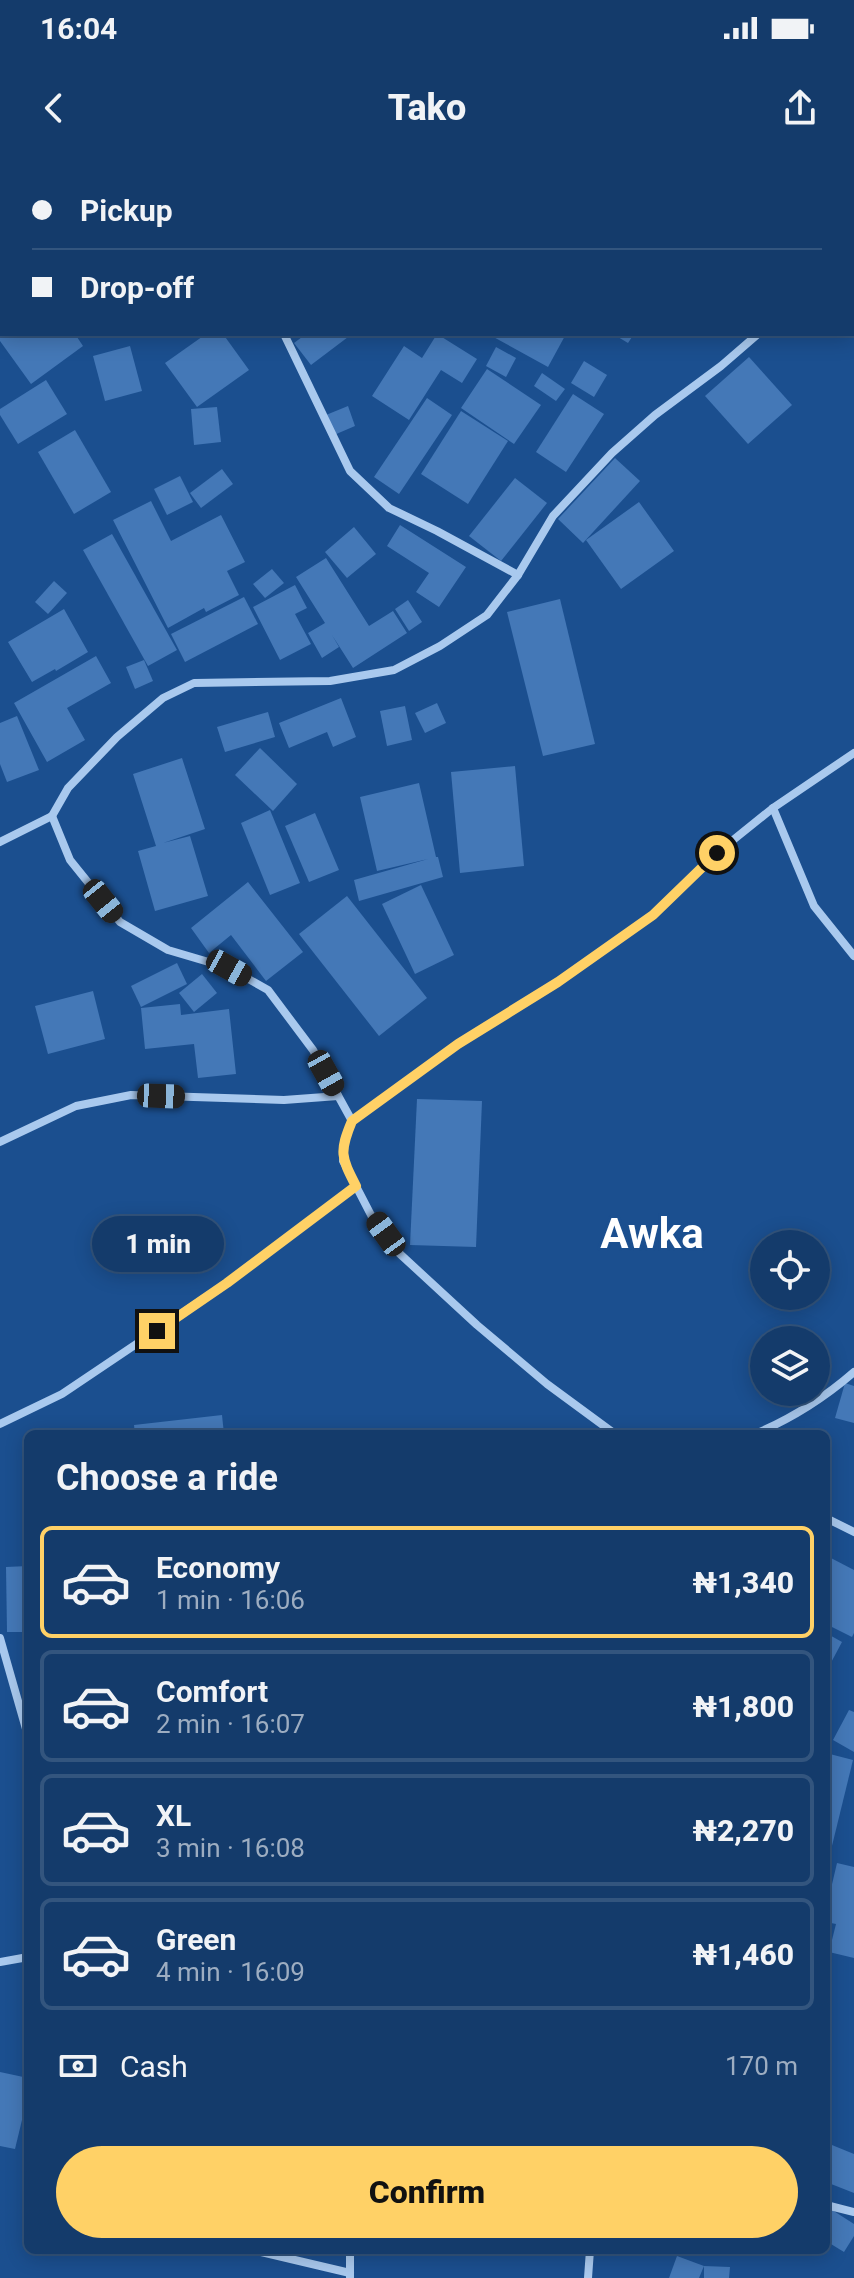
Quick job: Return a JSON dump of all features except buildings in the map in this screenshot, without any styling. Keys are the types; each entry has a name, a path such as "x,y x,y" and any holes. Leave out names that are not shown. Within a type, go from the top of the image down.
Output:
{"street":[{"path":"285,336 350,471 389,508 518,575"},
{"path":"0,842 52,816 68,788 117,737 163,698 194,683 330,681 394,670 440,646 487,615 518,575 553,516 612,453 756,336"},
{"path":"610,1430 488,1335 400,1254 371,1215 343,1161 345,1139 352,1121 458,1044 558,982 653,915 717,853 773,808 854,753"},
{"path":"773,808 814,906 854,956"},
{"path":"52,816 70,860 120,922 168,950 229,968 268,990 313,1050 352,1121"},
{"path":"0,1142 76,1106 131,1095 284,1100 338,1096"},
{"path":"0,1424 62,1394 227,1283 356,1186"},
{"path":"765,1430 786,1421 831,1392 854,1372"},
{"path":"830,1520 854,1532"},
{"path":"0,1638 24,1722"},
{"path":"0,1962 24,1958"},
{"path":"830,2206 854,2212"},
{"path":"267,2254 350,2276 350,2254"},
{"path":"588,2278 590,2254"}],"district":[{"name":"Awka","path":"652,1233"}],"route":[{"path":"157,1331 227,1283 356,1186 343,1161 345,1139 352,1121 458,1044 558,982 653,915 717,853"}]}
